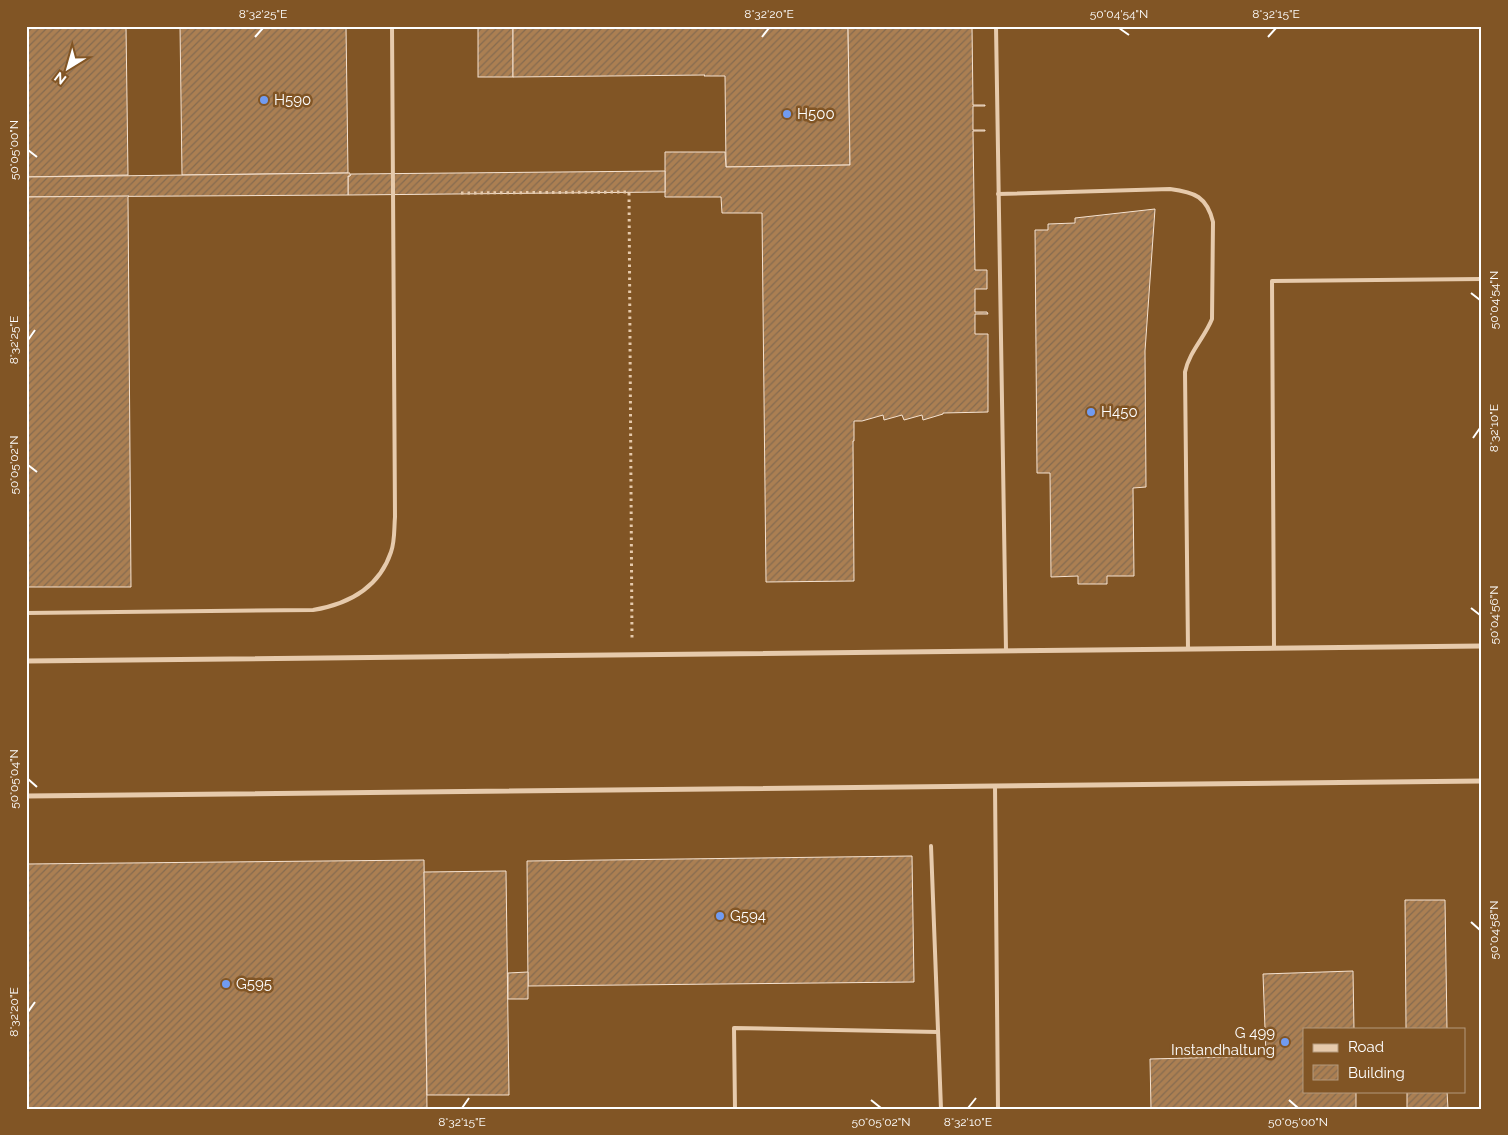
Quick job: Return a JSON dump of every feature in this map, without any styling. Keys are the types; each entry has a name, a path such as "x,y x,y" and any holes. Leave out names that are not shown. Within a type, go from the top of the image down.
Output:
{"street":[{"path":"26,661 1482,646"},
{"path":"26,796 1482,781"}],"lane":[{"path":"26,612 313,610 331,607 351,599 366,590 379,576 392,551 395,517 392,26"},
{"path":"996,26 1006,650"},
{"path":"998,194 1170,189 1186,191 1197,196 1206,202 1211,212 1213,222 1212,319 1208,330 1192,353 1185,372 1188,649"},
{"path":"1274,648 1272,281 1482,280"},
{"path":"994,786 998,1109"},
{"path":"931,846 941,1109"},
{"path":"735,1109 734,1028 938,1032"}],"path":[{"path":"461,193 628,192 632,654"}],"building":[{"path":"26,26 126,26 128,175 26,177"},
{"name":"H590","path":"180,26 346,26 348,173 182,175"},
{"path":"478,26 513,26 513,77 478,77"},
{"name":"H500","path":"513,26 848,26 850,165 726,167 725,76 513,77"},
{"path":"848,26 972,26 973,105 985,105 973,106 973,130 985,130 973,131 975,270 987,270 987,289 975,289 975,312 987,312 988,314 975,314 975,334 988,334 988,412 943,413 923,420 922,415 904,420 902,415 884,420 883,415 862,421 854,421 854,581 766,582 762,213 722,213 721,197 665,197 665,152 725,152 726,167 850,165"},
{"path":"665,171 665,192 348,195 348,176 351,174"},
{"path":"350,173 350,176 348,176 348,195 26,197 26,177"},
{"path":"129,196 131,587 27,587 26,197"},
{"name":"H450","path":"1155,209 1145,351 1146,487 1133,488 1134,576 1107,576 1107,584 1078,584 1078,576 1051,577 1050,473 1037,473 1035,230 1048,230 1048,224 1075,223 1075,218"},
{"name":"G594","path":"912,856 914,982 528,986 527,861"},
{"name":"G595","path":"424,860 427,1109 26,1109 26,864"},
{"path":"506,871 509,1095 427,1095 424,872"},
{"path":"1405,900 1445,900 1447,1028 1406,1028"},
{"name":"G 499 Instandhaltung","path":"1353,971 1354,1028 1303,1028 1303,1092 1356,1092 1356,1109 1151,1109 1150,1059 1266,1056 1263,974"},
{"path":"528,972 528,999 508,999 508,973"},
{"path":"1407,1092 1447,1092 1448,1109 1407,1109"}],"place":[{"name":"H590","path":"264,100"},
{"name":"H500","path":"787,114"},
{"name":"H450","path":"1091,412"},
{"name":"G594","path":"720,916"},
{"name":"G595","path":"226,984"},
{"name":"G 499 Instandhaltung","path":"1285,1042"}]}
